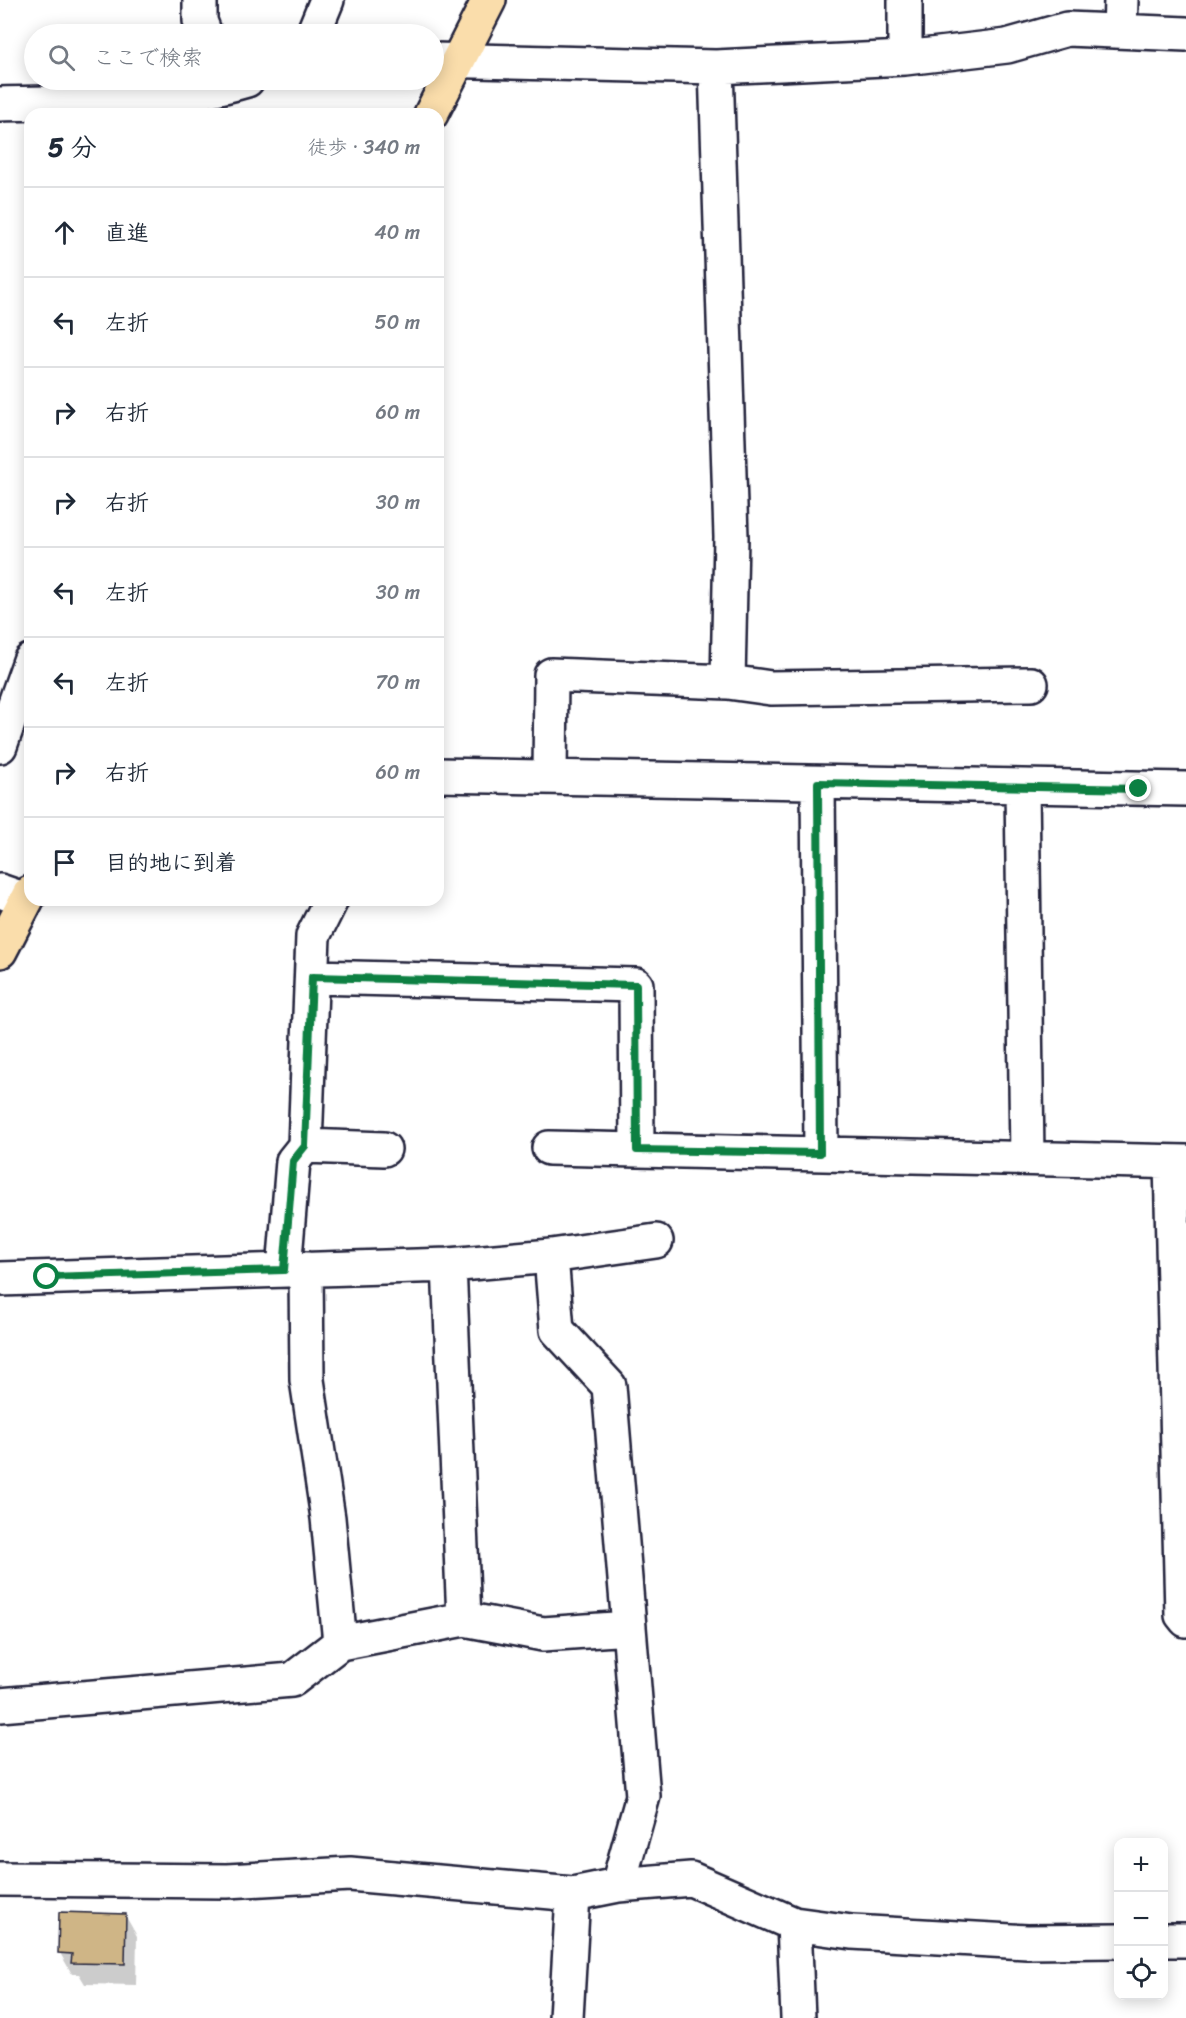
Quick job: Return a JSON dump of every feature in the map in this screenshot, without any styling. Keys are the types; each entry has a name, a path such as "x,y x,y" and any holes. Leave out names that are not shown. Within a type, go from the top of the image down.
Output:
{"main road":[{"path":"446,60 489,0"},
{"path":"432,108 437,90"},
{"path":"0,951 19,895"}],"street":[{"path":"200,0 201,24"},
{"path":"316,24 327,0"},
{"path":"905,0 905,58"},
{"path":"446,60 716,67 905,58 1007,46 1120,15 1186,34"},
{"path":"716,67 731,537 728,682"},
{"path":"0,104 144,100 192,90"},
{"path":"0,746 21,675"},
{"path":"550,777 551,675 728,682 771,688 1031,684"},
{"path":"444,775 1186,789"},
{"path":"818,783 820,1153"},
{"path":"1022,787 1027,1157"},
{"path":"328,906 313,936 305,1146 293,1161 295,1269 307,1380 328,1518 340,1643"},
{"path":"312,977 636,985 637,1150"},
{"path":"305,1146 384,1149"},
{"path":"549,1148 1178,1162 1182,1615 1186,1620"},
{"path":"0,1279 449,1265 551,1256 656,1241"},
{"path":"551,1256 557,1330 609,1386 643,1796 618,1885"},
{"path":"449,1265 464,1619"},
{"path":"0,1705 292,1680 340,1643 464,1619 543,1634 629,1628"},
{"path":"0,1879 227,1881 350,1874 573,1894 618,1885 691,1879 794,1924 852,1932 1027,1942 1114,1941"},
{"path":"566,2018 573,1894"},
{"path":"794,1924 798,2018"},
{"path":"1168,1940 1186,1940"}],"building":[{"path":"59,1912 126,1914 125,1964 71,1963 72,1954 58,1953"}],"route":[{"path":"47,1277 284,1270 293,1161 305,1146 312,977 636,985 637,1150 820,1153 818,783 1139,789"}]}
